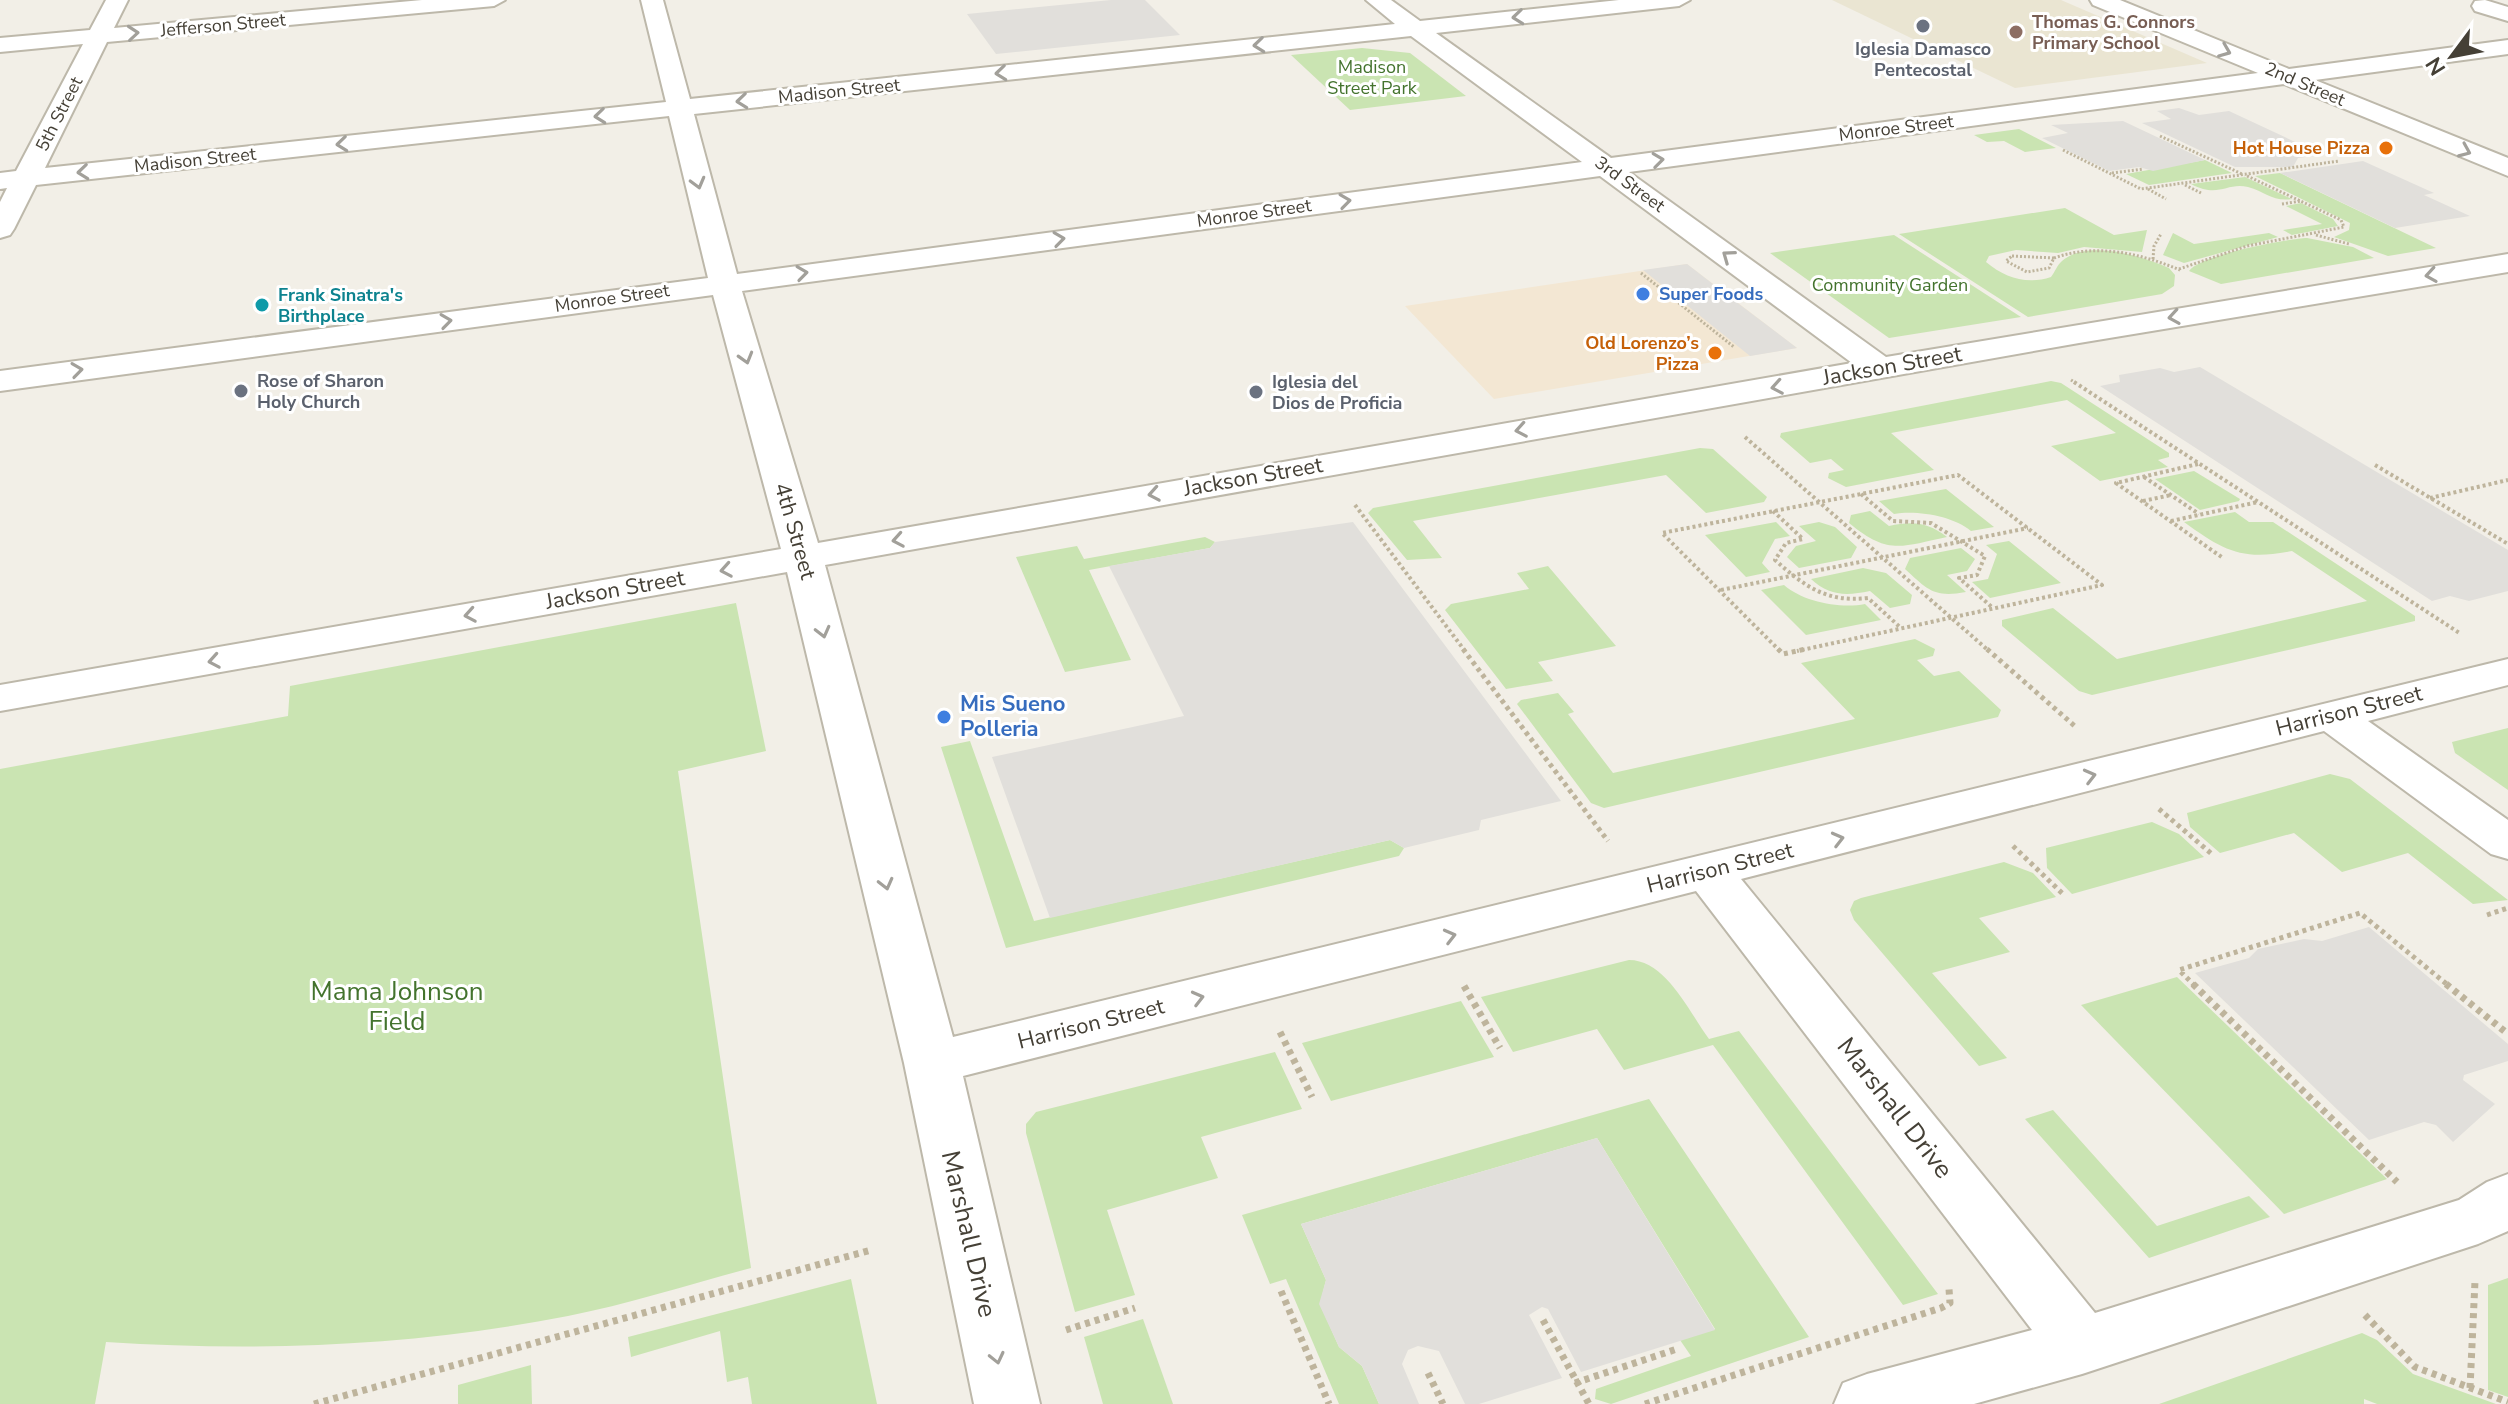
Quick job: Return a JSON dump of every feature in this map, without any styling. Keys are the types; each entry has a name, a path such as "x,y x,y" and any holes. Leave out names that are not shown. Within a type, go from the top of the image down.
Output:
{"street":[{"name":"5th Street","path":"0,229 117,0"},
{"name":"Jefferson Street","path":"0,45 98,36 281,10 494,0"},
{"name":"4th Street","path":"652,0 724,283 803,557 932,1063"},
{"name":"3rd Street","path":"1377,0 1881,369"},
{"name":"Madison Street","path":"0,181 1679,0"},
{"name":"2nd Street","path":"2101,0 2508,168"},
{"path":"2483,6 2508,14"},
{"name":"Monroe Street","path":"0,381 2508,47"},
{"name":"Jackson Street","path":"0,698 1881,369 2508,263"},
{"name":"Harrison Street","path":"932,1063 2508,672"},
{"path":"2332,716 2508,843"},
{"name":"Marshall Drive","path":"1707,871 2082,1345"},
{"name":"Marshall Drive","path":"932,1063 1007,1404"},
{"path":"1867,1404 2082,1345 2478,1219 2508,1199"}],"path":[{"path":"2150,131 2341,220 2344,227 2247,246 2179,269"},
{"path":"2062,149 2141,189 2339,161"},
{"path":"2111,174 2143,169"},
{"path":"2182,183 2201,193"},
{"path":"2147,188 2166,199"},
{"path":"2282,204 2301,201"},
{"path":"2153,259 2154,246 2161,234"},
{"path":"2054,258 2049,268 2039,273 2023,271 2006,261 2012,256 2054,258 2088,249 2153,259 2185,274"},
{"path":"1641,273 1736,349"},
{"path":"2062,375 2463,636"},
{"path":"1740,433 2077,728"},
{"path":"2199,464 2116,483 2223,558"},
{"path":"2375,465 2508,544"},
{"path":"1958,475 2102,585 1783,654 1662,533 1819,502 1958,475"},
{"path":"2144,476 2199,515"},
{"path":"2429,498 2508,480"},
{"path":"1861,494 1893,521 1912,517 1949,528 1985,556 1977,575 1959,578 1994,608"},
{"path":"2142,501 2171,495"},
{"path":"2170,521 2258,502"},
{"path":"1354,504 1608,841"},
{"path":"1773,511 1803,539 1786,543 1775,560 1792,576 1810,592 1852,601 1868,598 1902,629"},
{"path":"1720,590 2028,528"},
{"path":"2158,807 2213,855"},
{"path":"2013,846 2064,895"},
{"path":"2487,915 2508,908"},
{"path":"2400,1186 2179,970 2238,952 2244,947 2360,913 2508,1034"},
{"path":"1463,985 1500,1048"},
{"path":"1280,1032 1312,1097"},
{"path":"314,1404 871,1250"},
{"path":"2470,1388 2475,1276"},
{"path":"1645,1404 1941,1308 1950,1303 1949,1289"},
{"path":"1281,1291 1329,1404"},
{"path":"1066,1330 1135,1308"},
{"path":"2365,1315 2415,1367 2508,1402"},
{"path":"1543,1320 1589,1404"},
{"path":"1575,1383 1677,1349"},
{"path":"1428,1373 1443,1404"}],"shaded area":[{"path":"1111,0 1145,0 1180,35 996,54 967,14"},
{"name":"Thomas G. Connors Primary School","path":"1832,0 2061,0 2207,63 2015,88"},
{"path":"2179,108 2199,115 2229,111 2323,155 2298,158 2293,167 2235,167 2142,123 2171,119 2157,111"},
{"path":"2123,121 2205,160 2153,171 2139,167 2109,171 2042,138 2068,133 2051,125"},
{"path":"2363,161 2434,193 2424,195 2470,216 2395,228 2280,173"},
{"path":"1687,264 1797,348 1494,399 1405,306"},
{"path":"1687,264 1797,348 1750,356 1643,270"},
{"path":"2200,367 2508,550 2508,591 2469,601 2450,596 2432,601 2100,386 2120,382 2119,375 2160,368 2174,372"},
{"path":"1353,522 1561,801 1481,820 1479,830 1404,848 1390,840 1050,918 992,757 1184,716 1109,566 1210,548 1215,542"},
{"path":"2369,927 2508,1044 2508,1061 2464,1075 2463,1080 2495,1104 2453,1142 2436,1125 2424,1122 2369,1140 2195,973 2249,958 2258,949 2304,939 2322,941"},
{"path":"1597,1138 1715,1330 1581,1372 1548,1309 1542,1307 1529,1315 1562,1378 1479,1404 1465,1404 1439,1351 1418,1346 1408,1350 1402,1364 1419,1404 1379,1404 1362,1366 1339,1347 1319,1304 1326,1280 1301,1224"}],"green space":[{"name":"Madison Street Park","path":"1362,48 1410,53 1466,96 1350,110 1291,55"},
{"path":"2019,129 2056,148 2025,152 2004,141 1987,142 1974,135"},
{"path":"2205,160 2232,173 2149,185 2126,174"},
{"path":"2280,173 2436,248 2388,256 2334,237 2349,230 2350,223 2255,176"},
{"path":"2245,177 2292,199 2274,198 2248,187 2209,190 2191,184"},
{"path":"2301,203 2333,219 2338,226 2292,235 2283,230 2322,224 2286,206"},
{"path":"2065,208 2114,235 2147,230 2142,252 2084,247 2058,253 2016,250 1989,256 1986,262 2009,276 2033,280 2051,277 2060,263 2073,254 2100,250 2145,259 2169,268 2175,275 2174,286 2162,294 2028,317 1899,234"},
{"path":"2173,233 2194,244 2269,233 2278,237 2184,263 2163,255"},
{"name":"Community Garden","path":"1894,235 2021,317 1889,338 1770,253"},
{"path":"2307,238 2353,247 2374,258 2221,284 2189,271 2196,265 2225,254"},
{"path":"2051,381 2061,383 2169,453 2169,457 2158,460 2168,467 2100,481 2051,446 2116,433 2067,400 1891,433 1934,470 1846,487 1828,478 1829,473 1844,470 1831,459 1810,463 1780,437 1781,433"},
{"path":"1700,448 1713,449 1767,497 1764,502 1706,513 1666,475 1413,521 1442,558 1407,560 1368,513 1373,508"},
{"path":"2194,471 2239,501 2200,510 2155,479"},
{"path":"1946,489 1994,527 1971,531 1955,521 1934,515 1894,514 1879,501"},
{"path":"1870,511 1889,526 1920,524 1947,537 1906,545 1885,544 1849,523 1851,515"},
{"path":"2235,512 2249,522 2273,522 2415,616 2415,621 2092,695 2079,691 2002,626 2002,620 2053,608 2117,659 2367,601 2292,551 2260,555 2234,551 2184,522"},
{"path":"1776,522 1790,536 1775,539 1762,563 1770,572 1746,577 1705,535"},
{"path":"1819,522 1835,527 1857,547 1851,558 1799,568 1787,557 1796,546 1816,541 1799,526"},
{"path":"1205,537 1215,542 1210,548 1089,570 1131,660 1065,672 1016,557 1077,546 1084,559"},
{"path":"2009,541 2061,583 1990,598 1972,582 1988,579 1997,554 1986,545"},
{"path":"1961,548 1975,559 1967,571 1947,575 1966,592 1946,594 1932,591 1905,569 1910,558"},
{"path":"1548,566 1616,646 1538,662 1553,681 1506,689 1445,610 1451,604 1529,589 1517,573"},
{"path":"1863,568 1886,573 1912,595 1910,604 1890,608 1870,591 1838,593 1824,589 1811,579"},
{"path":"1784,585 1801,596 1823,603 1845,606 1865,604 1881,620 1806,635 1761,590"},
{"name":"Mama Johnson Field","path":"736,603 766,751 678,771 751,1268 591,1311 453,1334 280,1346 106,1342 95,1404 0,1404 0,769 288,716 290,686"},
{"path":"1915,639 1935,649 1933,656 1917,660 1934,676 1959,671 2001,710 1998,717 1604,808 1591,803 1517,704 1521,700 1558,693 1574,712 1568,714 1613,773 1855,719 1801,663"},
{"path":"2508,728 2508,790 2455,753 2452,742"},
{"path":"970,741 1034,921 1390,840 1404,848 1399,856 1006,948 941,747"},
{"path":"2330,774 2350,779 2508,900 2473,904 2408,853 2342,872 2294,833 2220,853 2190,827 2187,813"},
{"path":"2152,822 2179,834 2204,857 2072,894 2047,868 2046,848"},
{"path":"2004,862 2033,873 2056,897 1979,918 2010,952 1932,973 2007,1058 1979,1066 1854,920 1850,910 1854,901 1861,898"},
{"path":"1629,960 1642,962 1665,978 1709,1039 1739,1031 1938,1294 1903,1305 1713,1045 1624,1070 1597,1029 1513,1052 1481,997"},
{"path":"2177,977 2387,1179 2284,1214 2081,1005"},
{"path":"1461,1001 1494,1057 1331,1101 1302,1043"},
{"path":"1275,1052 1302,1109 1201,1137 1218,1178 1107,1210 1135,1295 1075,1312 1026,1124 1036,1112"},
{"path":"1649,1099 1809,1337 1611,1404 1595,1399 1596,1389 1691,1356 1680,1340 1715,1329 1597,1138 1301,1224 1326,1280 1320,1304 1339,1347 1362,1366 1379,1404 1339,1404 1286,1279 1270,1284 1242,1215"},
{"path":"2053,1110 2157,1226 2249,1196 2270,1217 2149,1258 2025,1119"},
{"path":"2508,1278 2508,1397 2488,1390 2488,1285"},
{"path":"851,1279 877,1404 752,1404 748,1377 727,1382 720,1331 631,1357 628,1337"},
{"path":"1143,1319 1173,1404 1103,1404 1084,1337"},
{"path":"2362,1333 2377,1340 2413,1374 2496,1404 2377,1404 2364,1399 2364,1404 2159,1404"},
{"path":"531,1365 532,1404 458,1404 458,1385"}],"place":[{"name":"Iglesia Damasco Pentecostal","path":"1923,26"},
{"name":"Thomas G. Connors Primary School","path":"2016,32"},
{"name":"Hot House Pizza","path":"2386,148"},
{"name":"Super Foods","path":"1643,294"},
{"name":"Frank Sinatra's Birthplace","path":"262,305"},
{"name":"Old Lorenzo’s Pizza","path":"1715,353"},
{"name":"Rose of Sharon Holy Church","path":"241,391"},
{"name":"Iglesia del Dios de Proficia","path":"1256,392"},
{"name":"Mis Sueno Polleria","path":"944,717"}]}
